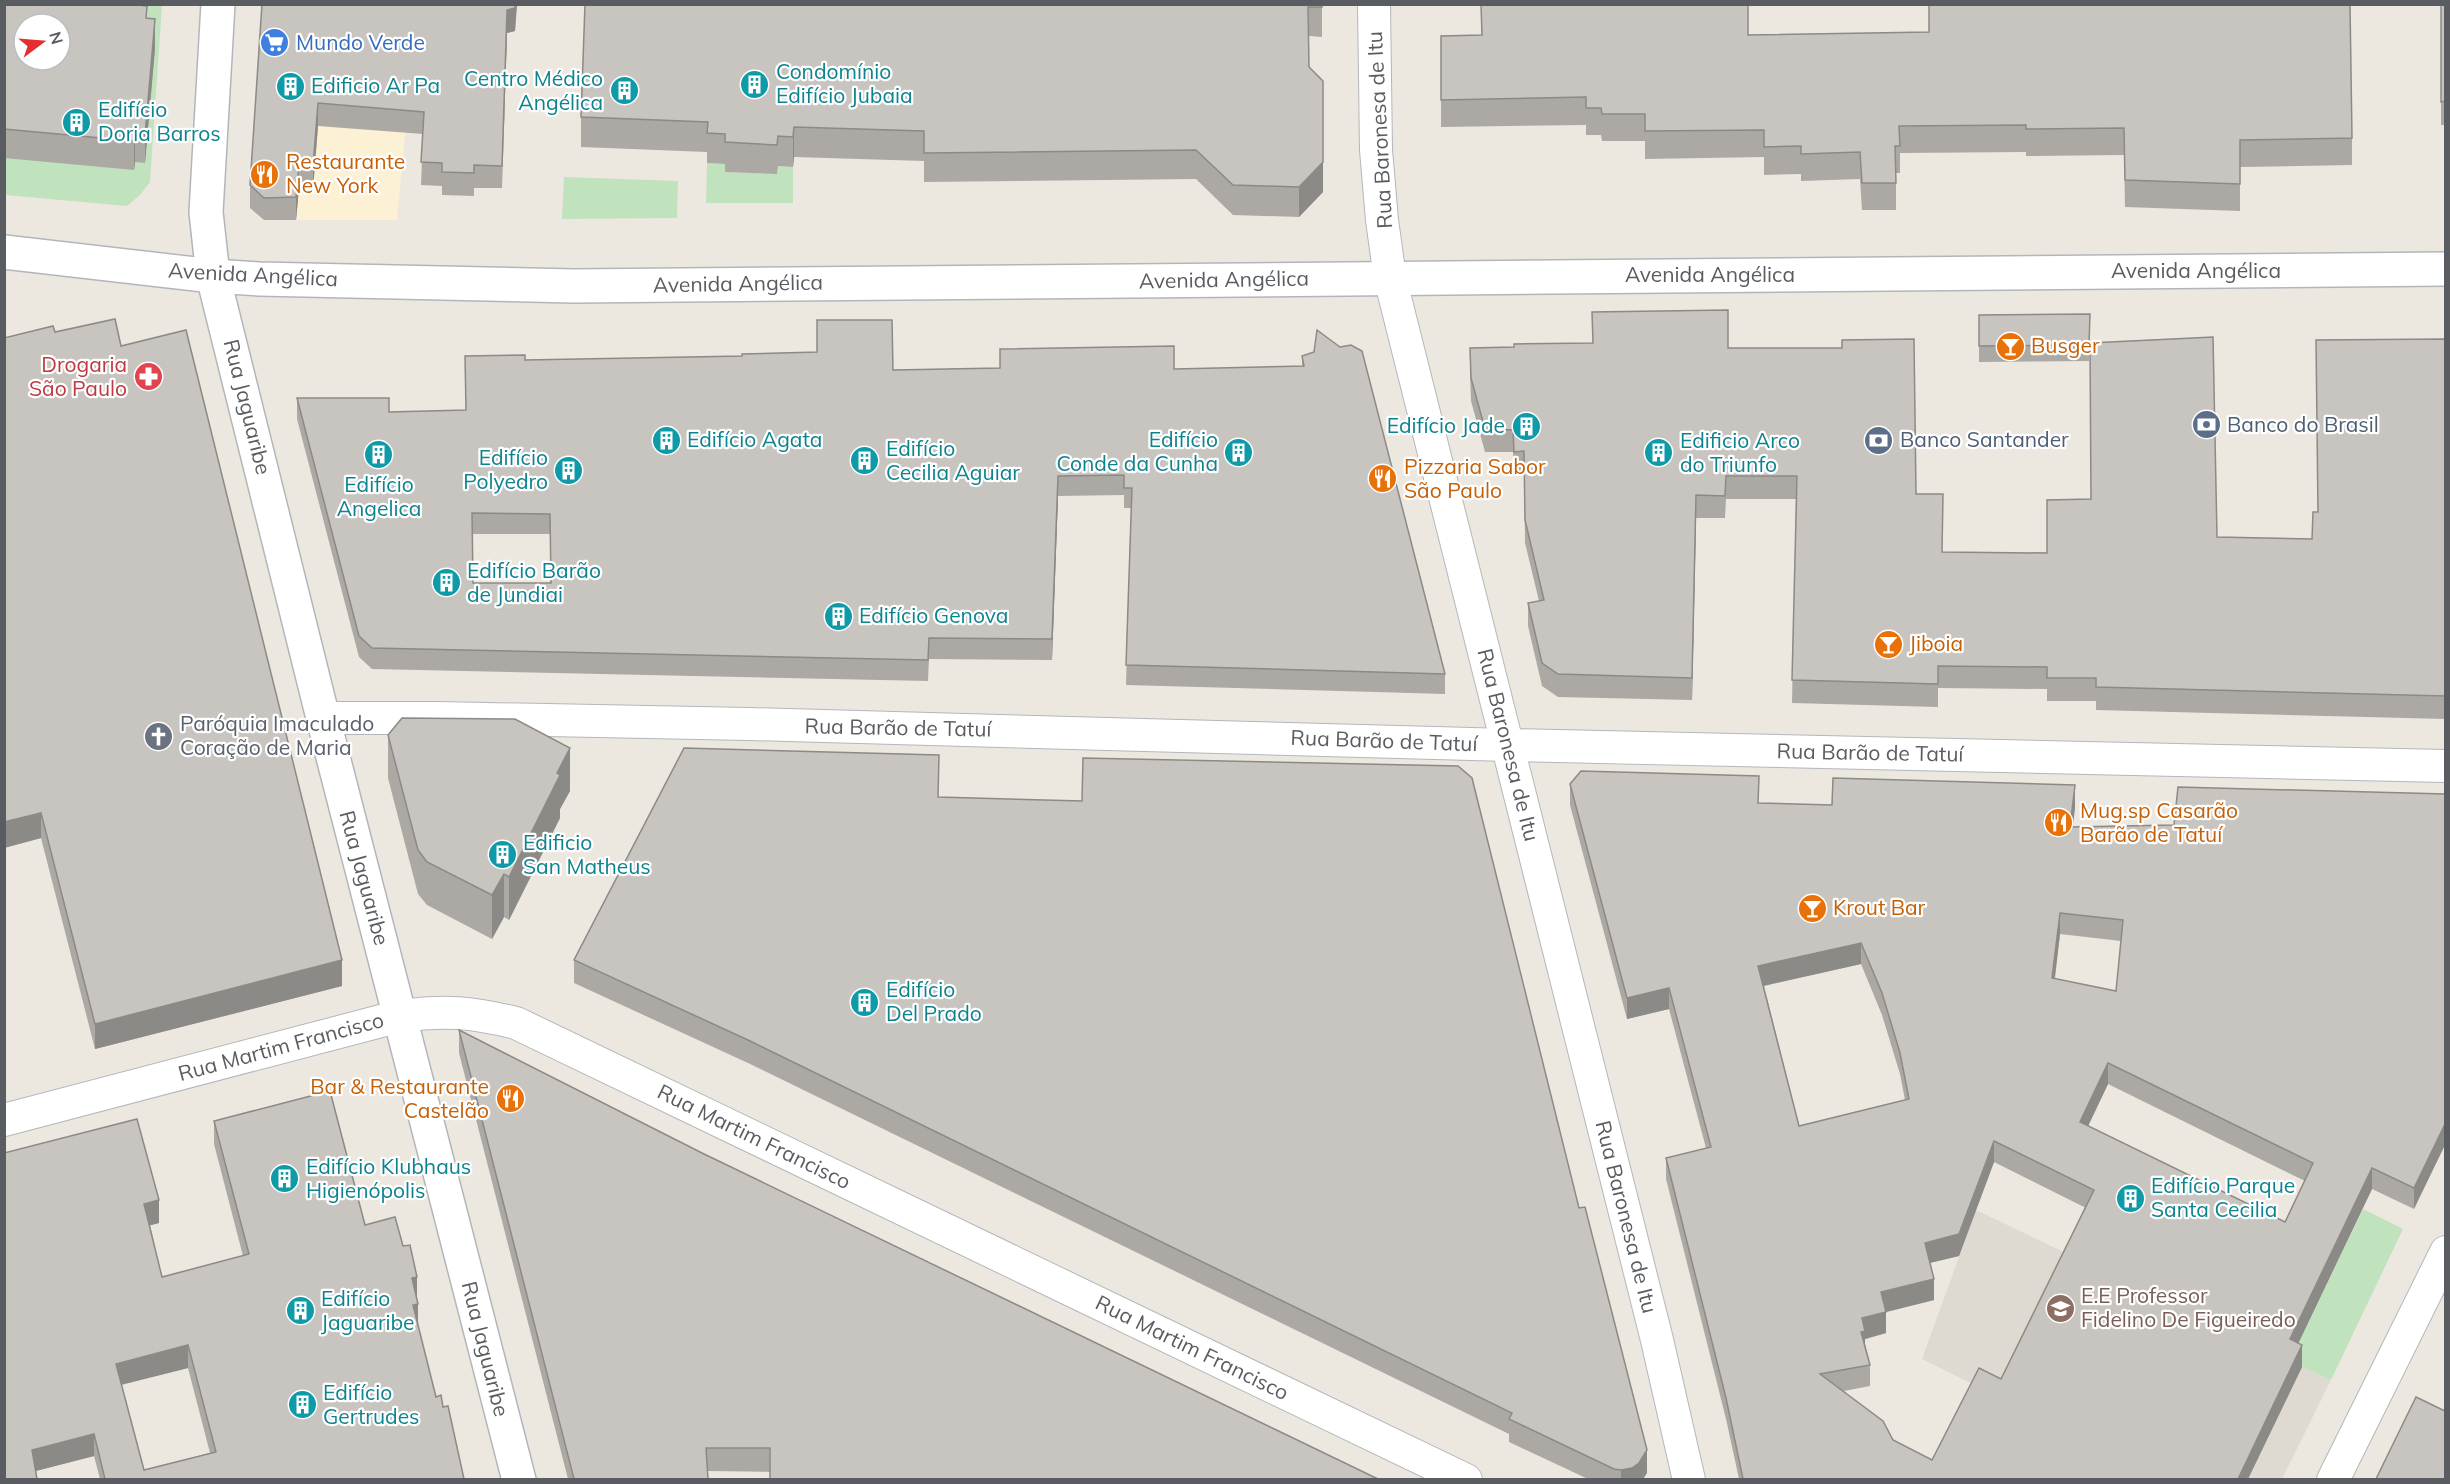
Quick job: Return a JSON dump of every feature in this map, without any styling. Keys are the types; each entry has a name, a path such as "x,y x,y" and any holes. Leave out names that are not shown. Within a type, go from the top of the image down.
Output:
{"main road":[{"name":"Rua Jaguaribe","path":"218,4 206,202 207,239 213,276 323,718 519,1479"},
{"name":"Avenida Angélica","path":"4,252 213,276 574,286 2445,269"}],"street":[{"name":"Rua Baronesa de Itu","path":"1374,4 1376,150 1390,279 1657,1340 1689,1479"},
{"name":"Rua Barão de Tatuí","path":"323,718 749,724 1508,745 2445,766"},
{"name":"Rua Martim Francisco","path":"4,1120 400,1016 438,1011 479,1014 516,1023 1466,1479"},
{"path":"2333,1479 2445,1252"}],"shaded area":[{"path":"264,5 417,5 397,220 264,220 250,208"},
{"name":"E.E Professor Fidelino De Figueiredo","path":"1976,1210 2331,1380 2282,1479 2163,1479 1922,1359"}],"green space":[{"path":"4,5 162,5 150,182 127,206 5,195"},
{"path":"707,163 725,164 726,172 777,174 778,166 793,167 793,203 706,203"},
{"path":"564,177 678,181 677,218 562,219"},
{"path":"2363,1209 2403,1229 2331,1380 2290,1361"}],"building":[{"name":"Edifício Doria Barros","path":"4,4 147,6 146,18 155,19 145,135 135,134 134,141 4,129"},
{"path":"262,4 515,4 515,8 507,10 502,166 474,165 474,173 442,172 442,163 421,162 424,112 318,103 313,166 299,165 296,197 264,198 250,185"},
{"path":"585,4 1322,4 1322,7 1308,7 1309,67 1323,81 1323,162 1299,187 1233,185 1196,150 924,153 924,131 794,127 793,137 778,136 777,145 725,142 725,134 707,133 708,122 581,117"},
{"path":"1481,4 1748,4 1748,35 1929,32 1929,4 2350,4 2352,138 2240,140 2240,184 2125,180 2124,128 2026,129 2026,125 1899,126 1900,146 1895,146 1896,183 1862,183 1860,152 1801,154 1801,146 1764,147 1764,130 1645,131 1645,114 1602,114 1601,108 1586,108 1586,97 1441,100 1441,36 1482,35"},
{"path":"2441,4 2445,4 2445,101 2441,102"},
{"path":"1728,310 1728,348 1842,348 1842,340 1914,339 1916,494 1943,494 1942,552 2047,553 2047,500 2091,499 2090,343 2213,337 2217,537 2312,539 2313,512 2318,512 2316,340 2445,339 2445,696 2096,687 2096,678 2047,678 2047,667 1938,666 1938,684 1792,680 1797,476 1726,476 1725,496 1696,495 1692,678 1558,674 1542,663 1528,603 1544,600 1525,520 1524,451 1514,452 1513,430 1485,429 1471,378 1470,348 1514,347 1514,344 1593,343 1592,312"},
{"path":"2090,314 2089,345 1979,346 1979,315"},
{"path":"115,319 121,346 186,330 342,960 95,1024 41,813 4,822 4,338 53,326 55,332"},
{"path":"817,320 892,320 893,370 1000,368 1000,349 1174,346 1174,369 1304,366 1302,356 1314,352 1317,330 1340,347 1351,345 1362,351 1445,674 1126,665 1132,488 1124,488 1124,475 1058,476 1052,639 929,638 928,660 372,648 359,636 297,398 389,398 389,412 466,410 465,356 525,355 525,360 742,356 742,354 817,352","holes":["472,513 550,514 551,583 473,583"]},
{"path":"402,718 515,719 570,748 557,773 560,775 509,877 504,874 492,895 427,862 418,850 388,735"},
{"path":"684,748 939,755 938,797 1082,801 1083,758 1458,766 1472,778 1579,1208 1585,1207 1647,1450 1639,1463 1632,1468 1614,1469 1509,1419 1512,1413 748,1040 574,960"},
{"path":"1581,771 1759,776 1758,803 1832,805 1833,778 2075,785 2070,827 2174,825 2178,787 2445,794 2445,1124 2414,1188 2372,1168 2290,1339 2302,1345 2238,1479 1743,1479 1726,1398 1666,1158 1711,1147 1669,988 1627,998 1570,784","holes":["2060,913 2123,920 2116,991 2052,978","1861,943 1882,993 1900,1053 1909,1099 1799,1126 1758,966","2108,1063 2313,1163 2285,1222 2080,1122","1994,1141 2094,1190 2001,1379 1979,1368 1932,1460 1893,1440 1883,1421 1820,1374 1870,1365 1861,1332 1865,1331 1862,1318 1886,1312 1881,1292 1934,1279 1925,1243 1959,1234"]},
{"path":"459,1030 704,1154 1378,1479 770,1479 770,1448 706,1448 708,1479 574,1479"},
{"path":"330,1091 365,1225 395,1217 403,1246 410,1245 417,1277 412,1278 418,1304 413,1305 436,1397 441,1395 443,1407 448,1406 464,1479 105,1479 94,1434 32,1450 37,1479 4,1479 4,1153 137,1119 159,1200 144,1204 162,1277 249,1254 214,1121","holes":["188,1345 216,1452 144,1470 116,1364"]},
{"path":"2416,1397 2445,1411 2445,1479 2376,1479"}],"place":[{"name":"Mundo Verde","path":"275,43"},
{"name":"Condomínio Edifício Jubaia","path":"755,84"},
{"name":"Edificio Ar Pa","path":"290,86"},
{"name":"Centro Médico Angélica","path":"624,91"},
{"name":"Edifício Doria Barros","path":"77,122"},
{"name":"Restaurante New York","path":"265,174"},
{"name":"Busger","path":"2010,346"},
{"name":"Drogaria São Paulo","path":"148,377"},
{"name":"Banco do Brasil","path":"2206,425"},
{"name":"Edifício Jade","path":"1526,426"},
{"name":"Edifício Agata","path":"666,440"},
{"name":"Banco Santander","path":"1879,440"},
{"name":"Edifício Conde da Cunha","path":"1239,452"},
{"name":"Edificio Arco do Triunfo","path":"1659,453"},
{"name":"Edifício Angelica","path":"379,454"},
{"name":"Edifício Cecilia Aguiar","path":"865,461"},
{"name":"Edifício Polyedro","path":"569,470"},
{"name":"Pizzaria Sabor São Paulo","path":"1383,479"},
{"name":"Edifício Barão de Jundiai","path":"446,583"},
{"name":"Edifício Genova","path":"838,616"},
{"name":"Jiboia","path":"1888,644"},
{"name":"Paróquia Imaculado Coração de Maria","path":"159,736"},
{"name":"Mug.sp Casarão Barão de Tatuí","path":"2059,823"},
{"name":"Edificio San Matheus","path":"502,855"},
{"name":"Krout Bar","path":"1812,908"},
{"name":"Edifício Del Prado","path":"865,1002"},
{"name":"Bar & Restaurante Castelão","path":"510,1099"},
{"name":"Edifício Klubhaus Higienópolis","path":"285,1179"},
{"name":"Edifício Parque Santa Cecilia","path":"2130,1198"},
{"name":"E.E Professor Fidelino De Figueiredo","path":"2060,1308"},
{"name":"Edifício Jaguaribe","path":"300,1311"},
{"name":"Edifício Gertrudes","path":"302,1405"}]}
